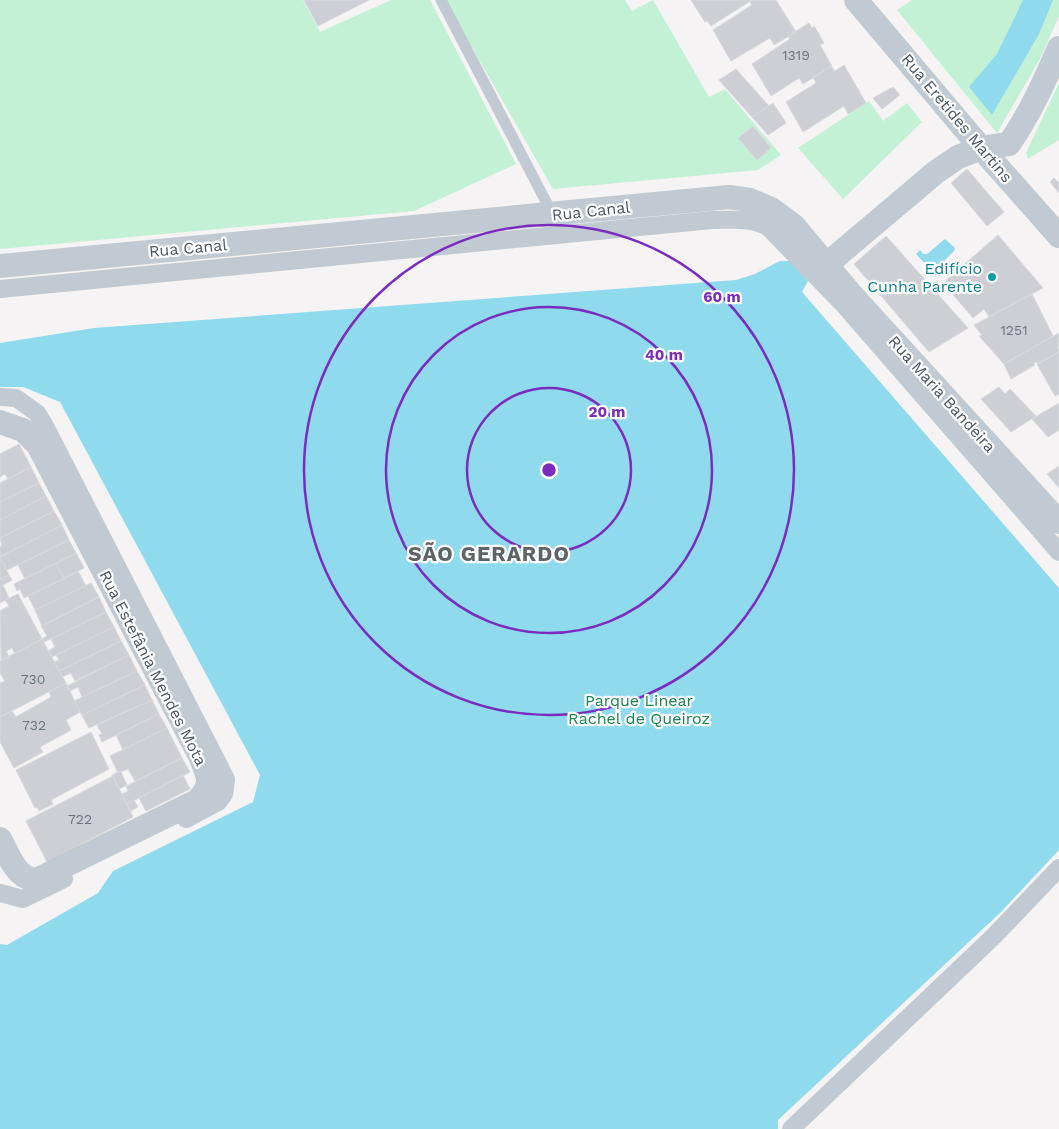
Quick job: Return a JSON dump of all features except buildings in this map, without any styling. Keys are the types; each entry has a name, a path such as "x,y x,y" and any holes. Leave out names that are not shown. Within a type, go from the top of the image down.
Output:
{"street":[{"name":"Rua Eretides Martins","path":"856,0 981,148 1059,236"},
{"path":"826,265 936,172 958,157 981,148 1009,144 1036,100 1059,48"},
{"name":"Rua Canal","path":"0,266 729,197 750,200 771,209 794,226 826,265"},
{"path":"0,289 712,220 748,219 760,222 768,227 819,278 1059,552"},
{"name":"Rua Maria Bandeira","path":"826,265 1059,522"},
{"path":"0,397 16,398 37,414 45,426 226,780 224,794 218,802 23,899 0,893"},
{"name":"Rua Estefânia Mendes Mota","path":"0,422 23,430 38,445 200,756 208,776 208,785 206,791 197,800 54,872 34,879 29,878 16,869 0,839"},
{"path":"791,1129 994,936 1059,868"}],"lane":[{"path":"442,0 553,215"}],"green space":[{"path":"0,0 303,0 320,32 391,0 430,0 516,164 414,211 0,249"},
{"path":"445,0 625,0 632,11 653,0 709,97 725,89 781,155 758,170 553,189"},
{"path":"912,0 1059,0 1059,16 1040,59 997,133 897,10"},
{"path":"1059,83 1059,140 1028,159 1026,153"},
{"path":"869,101 883,121 907,103 922,122 843,199 798,148"}],"water":[{"path":"1023,0 1053,0 1039,34 992,115 969,87 997,54"},
{"path":"945,239 955,250 932,271 916,254 920,250 923,254 927,254"},
{"name":"Parque Linear Rachel de Queiroz","path":"780,261 791,261 808,281 802,292 1059,588 1059,850 1001,912 778,1120 778,1129 0,1129 0,944 7,945 98,893 113,871 253,802 260,775 60,402 23,387 0,387 0,343 94,328 736,280 755,274"}],"place":[{"name":"Edifício Cunha Parente","path":"992,277"}],"district":[{"name":"SÃO GERARDO","path":"489,553"}]}
